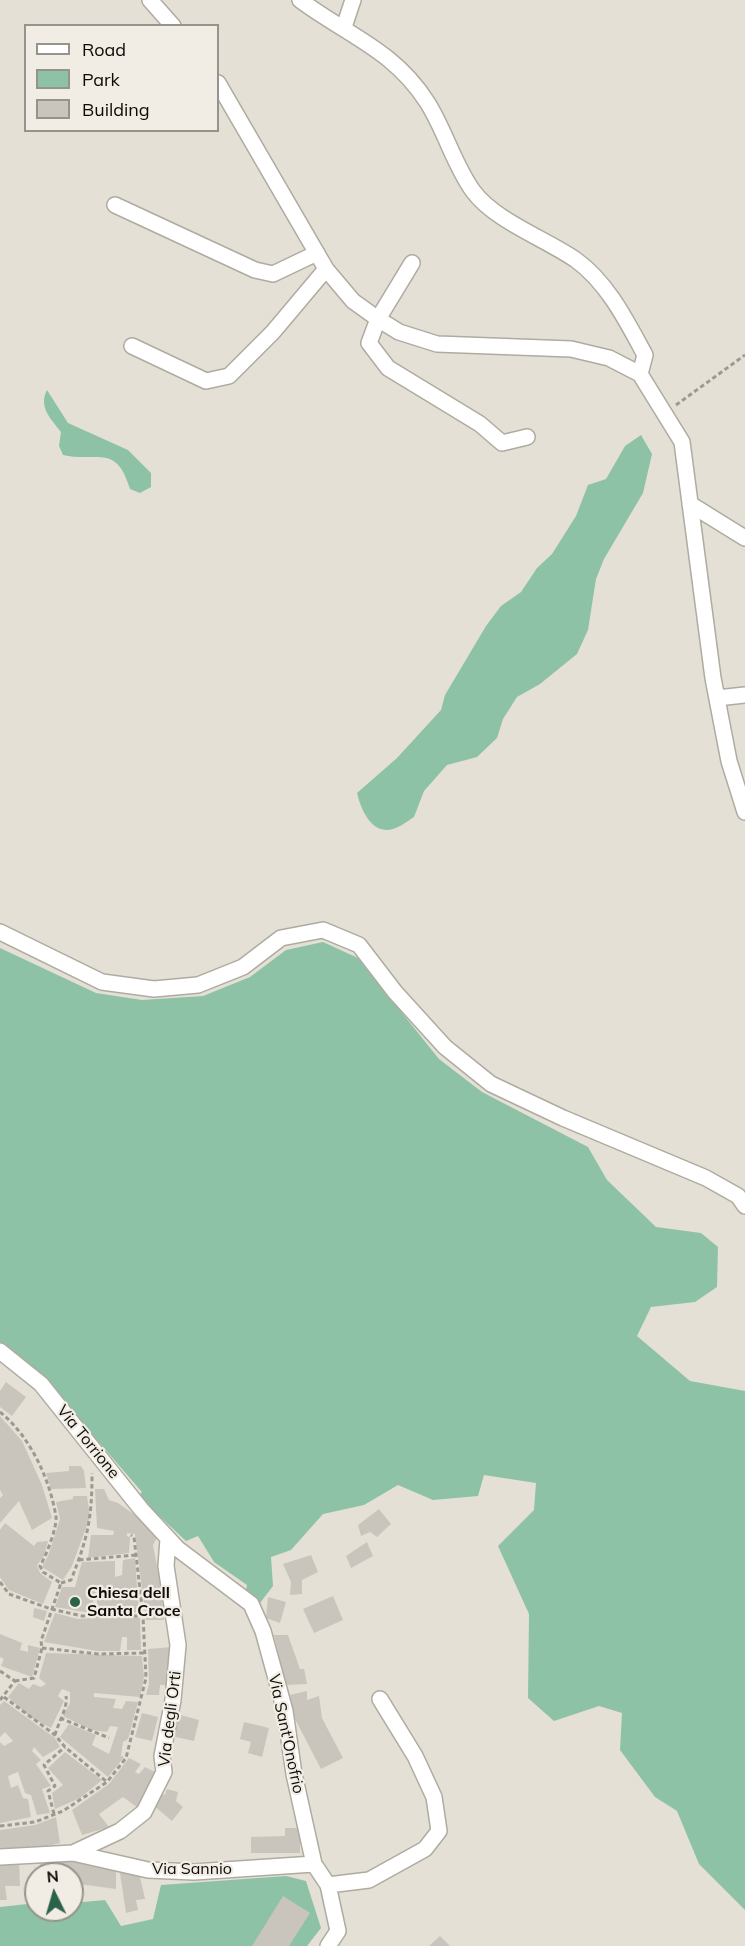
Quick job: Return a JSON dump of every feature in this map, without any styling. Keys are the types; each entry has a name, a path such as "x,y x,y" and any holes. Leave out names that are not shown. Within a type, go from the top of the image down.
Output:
{"street":[{"path":"150,0 171,24"},
{"path":"300,0 327,20 344,27 383,52 426,101 474,192 497,212 577,261 617,304 645,356 640,374"},
{"path":"344,27 353,0"},
{"path":"219,85 326,268 353,301 378,319 399,332 437,344 571,349 609,358 640,374 682,442 717,698 729,761 745,812"},
{"path":"115,205 255,270 273,274 317,253"},
{"path":"412,263 378,319 369,343 388,368 480,424 502,442 526,437"},
{"path":"132,346 206,381 229,376 273,332 326,268"},
{"path":"690,504 745,538"},
{"path":"717,698 745,695"},
{"path":"0,932 102,982 154,989 198,986 243,967 281,938 323,930 359,945 395,992 445,1047 491,1084 563,1118 706,1178 738,1196 745,1206"},
{"name":"Via Torrione","path":"0,1351 40,1384 168,1539"},
{"name":"Via degli Orti","path":"73,1853 120,1831 144,1812 164,1772 162,1756 173,1700 178,1644 166,1566 168,1539"},
{"name":"Via Sant'Onofrio","path":"168,1539 178,1550 251,1604 263,1631 285,1711 294,1774 314,1864"},
{"path":"328,1885 369,1880 378,1876 425,1849 439,1831 434,1797 415,1756 380,1699"},
{"name":"Via Sannio","path":"0,1857 73,1853 148,1870 194,1872 314,1864"},
{"path":"314,1864 328,1885 338,1931 328,1946"}],"path":[{"path":"664,413 745,355"},
{"path":"0,1412 14,1424 33,1450 41,1470 56,1520 46,1556 40,1566 43,1572 61,1583 71,1580 92,1515 92,1445"},
{"path":"0,1826 35,1822 63,1811 107,1782 126,1758 146,1678 143,1616 134,1537 131,1535"},
{"path":"79,1560 136,1555"},
{"path":"0,1582 9,1594 51,1609 82,1616 125,1614 143,1616"},
{"path":"0,1671 15,1681 34,1678 42,1648 41,1641 61,1583"},
{"path":"42,1648 98,1654 145,1653"},
{"path":"15,1681 2,1699 55,1736 107,1782"},
{"path":"55,1736 60,1718 68,1703 66,1696"},
{"path":"60,1718 109,1738"},
{"path":"54,1814 48,1791 55,1785 44,1765 65,1747"}],"green space":[{"path":"47,390 68,423 128,450 151,473 151,487 140,493 130,489 118,465 104,457 63,455 59,446 61,432 45,407"},
{"path":"641,435 652,454 643,493 604,559 596,579 588,630 577,654 540,684 517,697 503,719 497,738 477,757 447,765 424,791 414,817 393,829 385,830 373,824 364,813 357,793 397,758 441,710 445,695 486,626 501,606 521,592 537,568 552,554 576,516 588,485 606,479 625,446"},
{"path":"323,942 358,958 439,1059 482,1092 588,1147 607,1180 656,1227 701,1233 718,1247 717,1287 695,1302 651,1307 637,1336 690,1381 745,1391 745,1910 699,1864 677,1811 655,1797 620,1750 622,1713 599,1706 554,1721 528,1698 529,1614 498,1546 534,1510 536,1483 484,1475 478,1496 433,1500 398,1485 364,1505 323,1514 291,1550 271,1557 273,1586 260,1603 246,1590 247,1585 214,1562 198,1536 186,1541 138,1496 142,1492 44,1379 0,1342 0,948 96,993 142,1000 203,996 250,977 286,950"},
{"path":"286,1876 306,1881 321,1928 307,1946 0,1946 0,1907 24,1904 24,1922 84,1922 84,1902 105,1900 121,1926 153,1919 161,1885"}],"building":[{"path":"6,1382 26,1397 12,1416 0,1407 0,1391"},
{"path":"0,1416 22,1441 42,1485 52,1518 32,1530 19,1501 0,1523 0,1498 3,1495 0,1490"},
{"path":"69,1466 81,1466 84,1471 86,1488 51,1489 46,1473 69,1471"},
{"path":"95,1489 104,1489 109,1500 118,1503 149,1525 158,1536 153,1545 161,1587 164,1620 146,1620 135,1534 127,1533 130,1537 129,1553 88,1558 91,1535 113,1535 114,1531 97,1528"},
{"path":"73,1496 87,1496 90,1517 72,1566 63,1580 42,1567 60,1519 56,1502 73,1499"},
{"path":"379,1509 391,1524 377,1537 370,1532 361,1536 358,1525"},
{"path":"5,1523 34,1546 37,1542 48,1541 44,1556 37,1565 40,1573 52,1582 43,1604 9,1590 0,1577 0,1530"},
{"path":"367,1542 373,1556 351,1568 346,1556"},
{"path":"311,1555 318,1572 302,1580 302,1594 290,1595 291,1582 283,1564"},
{"path":"135,1558 139,1613 123,1610 97,1614 97,1597 94,1596 91,1613 55,1607 62,1587 75,1587 82,1562 115,1561 115,1577 122,1575 123,1560"},
{"path":"333,1596 343,1620 314,1633 303,1609"},
{"path":"268,1597 286,1602 280,1623 266,1618"},
{"path":"34,1608 47,1611 44,1621 33,1617"},
{"path":"55,1613 78,1619 127,1616 140,1618 141,1650 127,1650 127,1637 122,1637 120,1651 97,1651 44,1642"},
{"path":"0,1634 22,1643 20,1650 28,1652 28,1645 40,1648 32,1677 1,1666 4,1659 0,1657"},
{"path":"274,1635 288,1635 300,1669 304,1669 307,1684 286,1685"},
{"path":"172,1647 168,1685 160,1685 159,1695 146,1695 149,1684 148,1649"},
{"path":"46,1653 142,1656 144,1677 140,1697 94,1693 94,1697 116,1699 113,1708 122,1709 126,1701 138,1702 128,1739 123,1742 121,1756 124,1757 108,1777 60,1737 69,1724 96,1735 92,1745 109,1754 118,1727 110,1726 107,1732 92,1730 63,1716 70,1703 70,1692 62,1689 58,1696 64,1701 51,1728 30,1717 8,1697 19,1683 29,1689 33,1684 41,1687 46,1684 39,1678"},
{"path":"307,1691 307,1700 319,1696 322,1718 343,1758 321,1769 295,1719 290,1695"},
{"path":"4,1701 55,1738 60,1747 43,1757 34,1747 32,1751 41,1760 36,1764 51,1786 42,1789 50,1813 37,1815 31,1795 25,1793 18,1772 8,1776 11,1788 18,1785 23,1798 28,1799 31,1817 0,1823 0,1742 4,1746 13,1741 5,1732 0,1737 0,1705"},
{"path":"142,1713 158,1717 152,1741 135,1737"},
{"path":"177,1714 199,1720 194,1741 171,1736"},
{"path":"244,1722 269,1728 262,1757 248,1753 251,1742 240,1739"},
{"path":"65,1752 102,1780 80,1798 55,1809 52,1793 63,1785 48,1768"},
{"path":"129,1758 141,1764 135,1772 139,1774 145,1767 157,1773 138,1808 123,1797 99,1814 109,1827 82,1835 72,1810 109,1784"},
{"path":"167,1789 178,1792 176,1801 183,1807 172,1821 153,1805 160,1793 165,1795"},
{"path":"56,1817 60,1843 37,1849 0,1850 0,1830 35,1825"},
{"path":"285,1828 300,1828 300,1853 251,1853 251,1837 285,1836"},
{"path":"19,1859 20,1886 5,1886 7,1900 0,1900 0,1861"},
{"path":"84,1863 116,1868 116,1889 84,1885"},
{"path":"139,1872 145,1899 136,1900 138,1910 126,1913 120,1873"},
{"path":"283,1896 310,1913 289,1946 252,1946"},
{"path":"440,1936 450,1946 429,1946"}],"place":[{"name":"Chiesa dell Santa Croce","path":"75,1602"}]}
